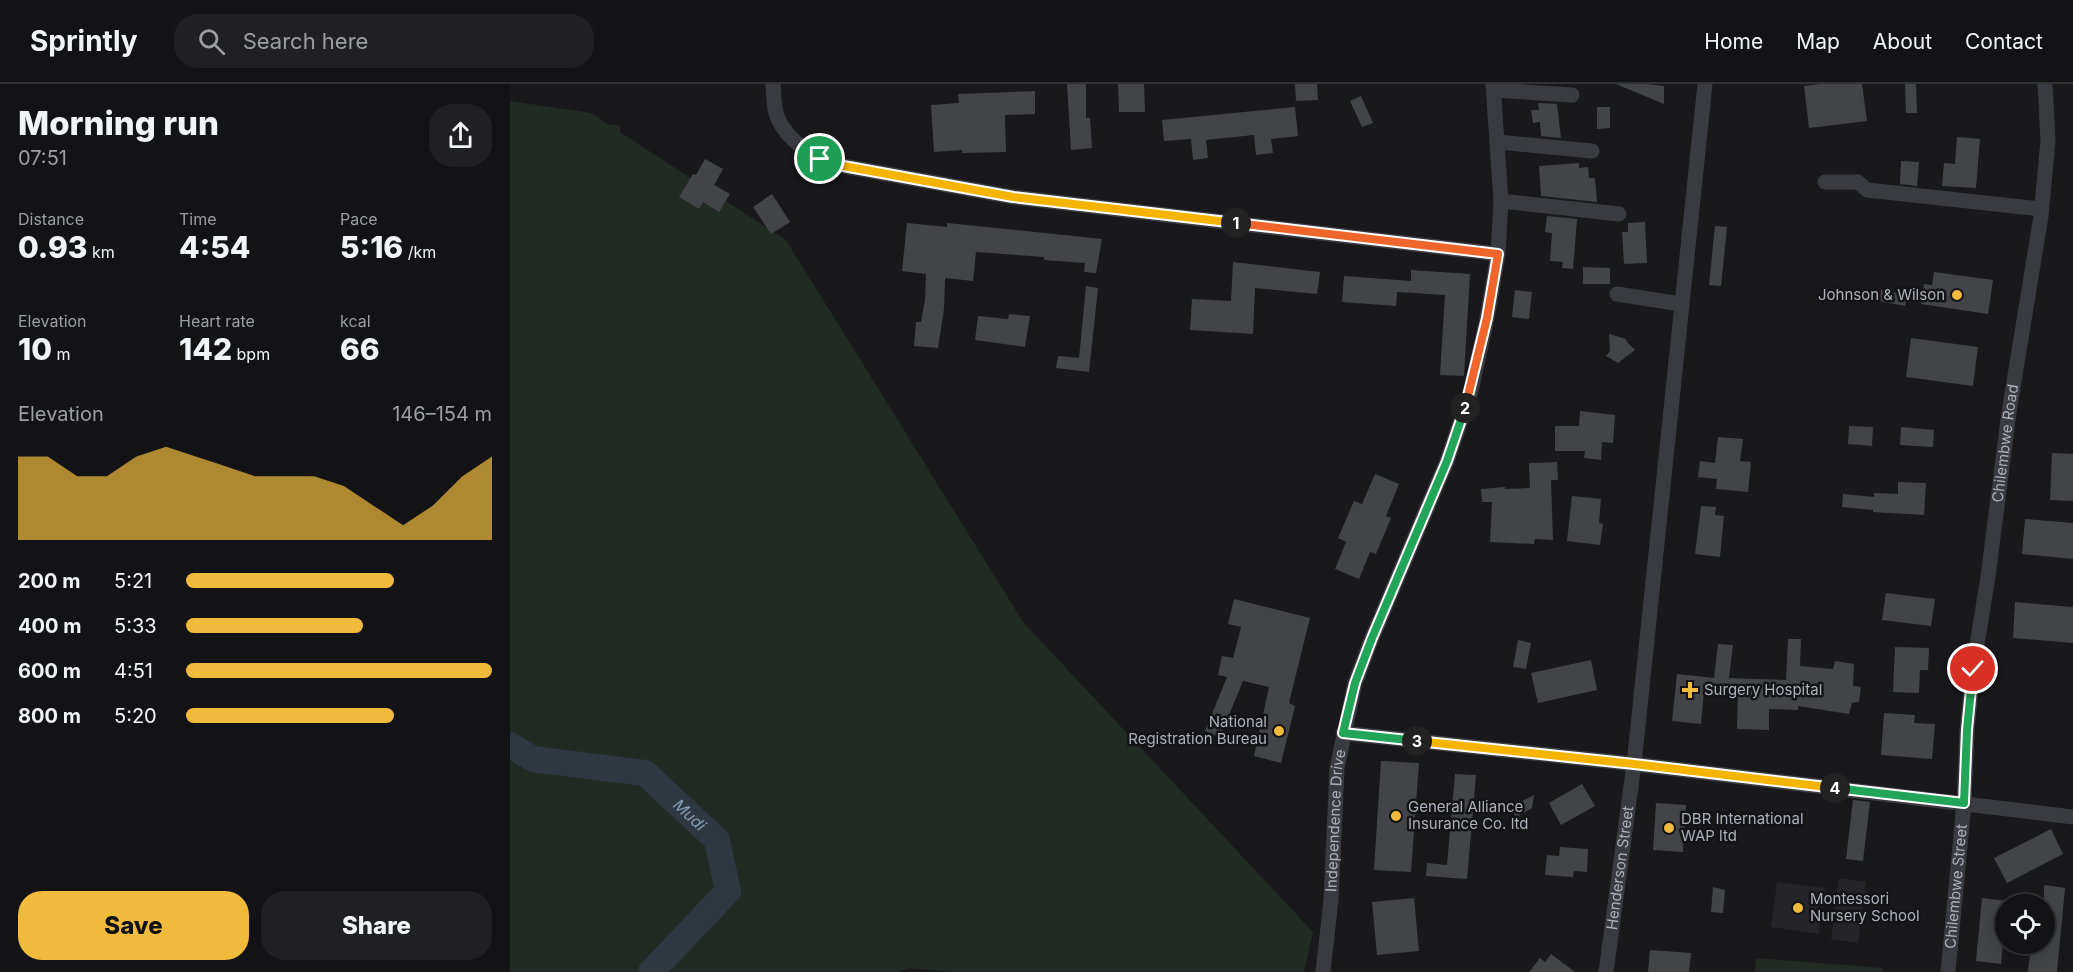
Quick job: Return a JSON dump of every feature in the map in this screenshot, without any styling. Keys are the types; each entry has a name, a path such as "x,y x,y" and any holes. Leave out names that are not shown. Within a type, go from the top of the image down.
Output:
{"street":[{"path":"773,84 778,120 788,134 820,159 838,165 1013,197 1498,254"},
{"name":"Henderson Street","path":"1606,972 1634,764 1705,84"},
{"name":"Chilembwe Road","path":"1964,803 1967,730 1973,669 1988,578 2009,412 2041,209 2048,140 2045,84"},
{"path":"1494,87 1572,95"},
{"name":"Independence Drive","path":"1323,972 1331,900 1334,789 1343,733 1355,683 1447,461 1471,391 1487,318 1498,254 1501,201 1494,87"},
{"path":"1497,142 1592,151"},
{"path":"1825,182 1858,182 1867,190 2041,209"},
{"path":"1501,201 1618,214"},
{"path":"1617,294 1681,304"},
{"path":"1343,733 1634,764 2073,817"},
{"name":"Chilembwe Street","path":"1948,972 1964,803"}],"shaded area":[{"path":"510,101 591,113 609,125 620,125 620,132 786,240 1023,622 1313,932 1304,972 954,972 908,968 899,972 510,972"},
{"name":"Montessori Nursery School","path":"1839,878 1866,882 1858,943 1831,939"},
{"name":"Montessori Nursery School","path":"1777,882 1825,888 1819,934 1771,927"},
{"path":"1756,958 1883,968 1883,972 1755,972"}],"building":[{"path":"1067,84 1086,84 1086,118 1090,118 1092,148 1071,150"},
{"path":"1118,84 1144,84 1145,112 1119,112"},
{"path":"1295,84 1317,84 1318,100 1296,101"},
{"path":"1616,84 1664,86 1664,104"},
{"path":"1862,84 1867,121 1809,128 1804,86"},
{"path":"1905,84 1916,84 1917,113 1906,113"},
{"path":"1035,91 1035,114 1005,115 1006,152 962,153 962,150 934,152 931,105 959,103 958,94"},
{"path":"1361,96 1373,123 1362,127 1350,101"},
{"path":"1538,103 1557,104 1561,138 1541,136 1540,122 1533,123 1531,110 1539,110"},
{"path":"1295,107 1298,136 1271,139 1273,153 1256,155 1254,135 1206,140 1208,158 1193,160 1191,139 1164,141 1162,120"},
{"path":"1597,107 1610,107 1610,128 1597,129"},
{"path":"1957,137 1980,139 1976,188 1942,186 1944,163 1955,164"},
{"path":"705,159 723,169 714,185 730,194 719,212 703,202 699,209 679,197"},
{"path":"1901,161 1919,162 1917,186 1900,184"},
{"path":"1579,163 1579,168 1588,167 1589,178 1595,178 1597,202 1541,196 1539,166"},
{"path":"772,194 790,222 771,234 753,207"},
{"path":"1547,216 1577,219 1573,269 1562,268 1563,262 1550,261 1552,233 1545,232"},
{"path":"1645,222 1647,263 1624,264 1622,232 1628,232 1628,223"},
{"path":"907,223 947,227 947,223 1102,239 1096,273 1084,272 1085,263 1044,260 1044,257 976,252 973,281 945,278 944,309 938,348 914,346 916,322 921,322 925,300 926,274 902,271"},
{"path":"1715,226 1727,227 1721,286 1709,285"},
{"path":"1233,262 1320,272 1317,294 1255,288 1253,334 1190,330 1192,299 1231,301"},
{"path":"1583,267 1610,268 1610,284 1583,284"},
{"path":"1411,270 1470,274 1464,376 1440,375 1445,295 1397,292 1396,306 1342,302 1344,276 1411,281"},
{"name":"Johnson & Wilson","path":"1934,272 1993,280 1988,314 1921,304 1924,284 1932,285"},
{"path":"1086,286 1098,288 1089,372 1056,368 1058,356 1079,358"},
{"path":"1515,290 1532,292 1529,319 1512,317"},
{"path":"1881,290 1907,295 1905,306 1879,301"},
{"path":"1009,314 1030,316 1025,347 975,340 978,316 1008,319"},
{"path":"1609,334 1626,339 1635,350 1618,363 1606,356 1610,351"},
{"path":"1911,338 1978,347 1973,386 1906,377"},
{"path":"1580,411 1615,415 1613,443 1602,442 1601,460 1584,458 1585,451 1555,451 1555,426 1579,426"},
{"path":"1849,426 1873,427 1872,446 1848,444"},
{"path":"1901,427 1934,430 1933,447 1900,445"},
{"path":"1718,437 1743,439 1740,461 1751,462 1748,492 1716,489 1717,479 1698,477 1700,461 1715,463"},
{"path":"2052,453 2073,454 2073,501 2050,500"},
{"path":"1557,462 1558,480 1551,480 1553,540 1535,539 1534,544 1490,542 1492,502 1482,502 1481,489 1530,488 1529,463"},
{"path":"1375,474 1399,484 1386,516 1391,518 1376,554 1370,552 1359,579 1335,569 1346,542 1338,538 1354,501 1362,504"},
{"path":"1898,482 1926,483 1924,515 1873,512 1873,510 1842,507 1843,494 1874,497 1874,493 1898,494"},
{"path":"1572,496 1601,499 1599,523 1603,524 1600,545 1567,541"},
{"path":"1701,506 1716,507 1715,515 1724,516 1720,557 1695,554"},
{"path":"2025,519 2073,523 2073,559 2022,554"},
{"path":"1886,593 1935,599 1931,626 1882,620"},
{"path":"1234,599 1310,618 1289,703 1295,706 1281,763 1254,756 1269,687 1243,681 1220,737 1205,731 1227,677 1218,675 1222,656 1233,658 1241,627 1228,624"},
{"path":"2015,602 2073,607 2073,643 2013,638"},
{"path":"1788,639 1801,639 1800,666 1833,669 1835,661 1854,664 1853,686 1861,687 1859,702 1852,703 1849,714 1798,706 1798,710 1769,709 1769,730 1737,729 1738,693 1704,690 1701,724 1672,721 1677,674 1714,678 1718,644 1733,645 1729,678 1786,680"},
{"path":"1518,640 1531,643 1526,669 1513,667"},
{"path":"1895,647 1929,648 1928,670 1920,670 1919,693 1893,692"},
{"path":"1591,660 1597,690 1538,703 1531,673"},
{"path":"1884,713 1915,715 1914,723 1935,724 1932,759 1881,755"},
{"name":"General Alliance Insurance Co. ltd","path":"1381,761 1419,763 1411,872 1374,870"},
{"name":"General Alliance Insurance Co. ltd","path":"1455,774 1476,775 1467,879 1426,876 1427,863 1447,865"},
{"path":"1582,784 1595,806 1561,825 1549,803"},
{"path":"1534,795 1532,808 1516,817 1511,807"},
{"path":"1853,800 1870,802 1863,861 1846,859"},
{"name":"DBR International WAP ltd","path":"1656,803 1686,805 1683,852 1653,850"},
{"path":"2051,829 2063,854 2007,883 1994,858"},
{"path":"1560,847 1588,849 1587,872 1574,871 1573,877 1545,875 1547,855 1559,856"},
{"path":"2044,885 2065,888 2057,972 2028,972 2030,954 2055,954 2055,894 2044,894"},
{"path":"1713,887 1725,890 1723,913 1711,912"},
{"path":"1414,898 1419,951 1377,955 1372,902"},
{"path":"1982,898 1995,900 1995,954 2002,954 2001,964 1976,961"},
{"path":"1650,950 1691,953 1689,972 1648,972"},
{"path":"1551,954 1575,972 1529,972 1540,958 1545,962"}],"waterway":[{"name":"Mudi","path":"510,745 533,759 645,773 717,840 728,891 651,972"}],"place":[{"name":"Johnson & Wilson","path":"1957,295"},
{"name":"Surgery Hospital","path":"1690,690"},
{"name":"National Registration Bureau","path":"1279,731"},
{"name":"General Alliance Insurance Co. ltd","path":"1396,816"},
{"name":"DBR International WAP ltd","path":"1669,828"},
{"name":"Montessori Nursery School","path":"1798,908"}],"route":[{"path":"820,159 838,165 1013,197 1498,254 1471,391 1447,461 1355,683 1343,733 1964,803 1967,730 1973,669"}]}
